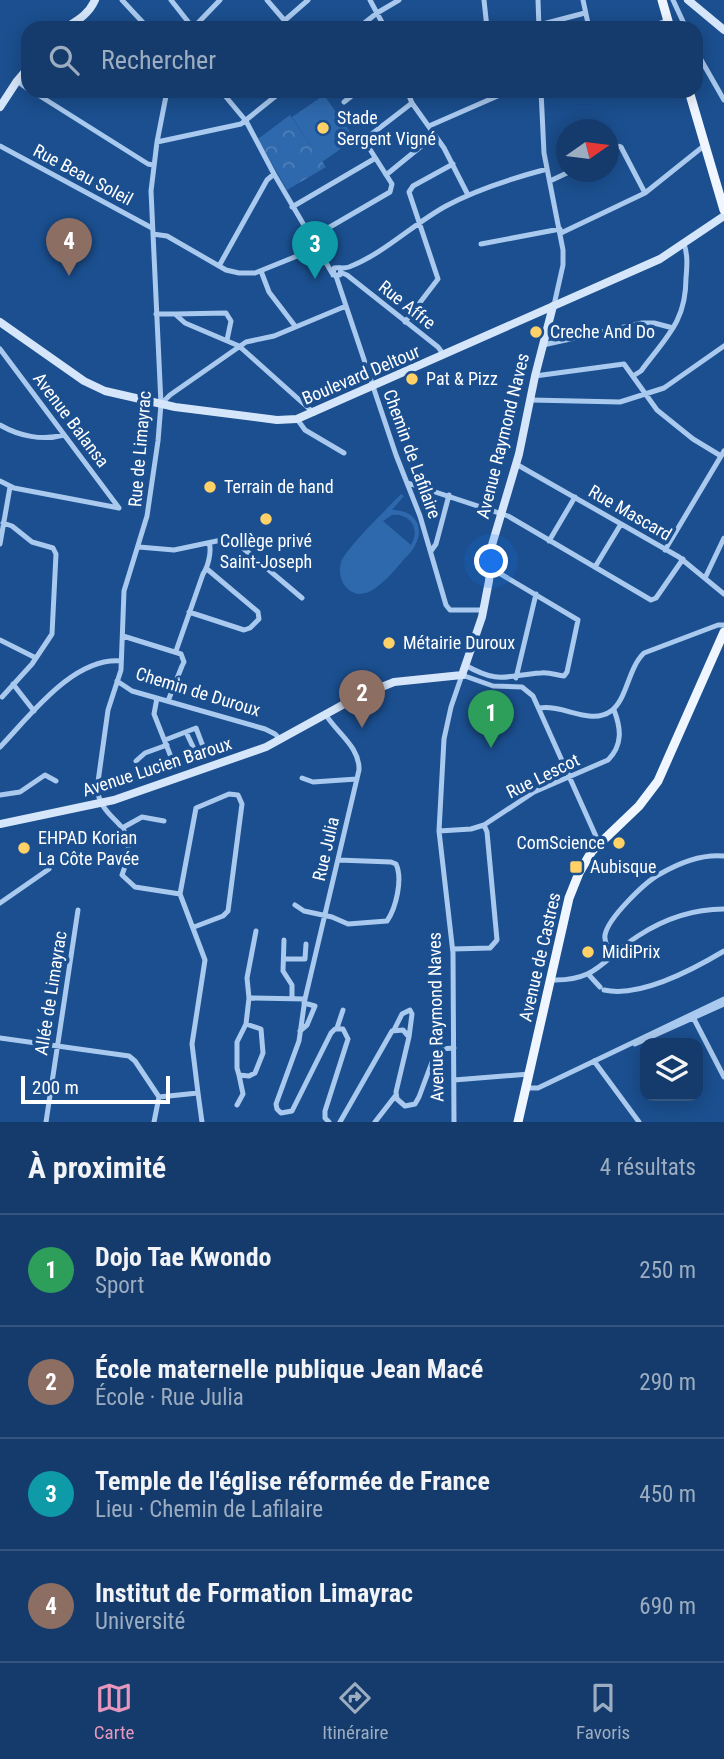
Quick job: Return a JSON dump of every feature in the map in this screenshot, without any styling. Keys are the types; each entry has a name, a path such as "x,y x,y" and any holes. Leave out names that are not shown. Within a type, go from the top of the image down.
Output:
{"main road":[{"path":"662,0 668,21"},
{"path":"691,98 724,210"},
{"name":"Avenue de Castres","path":"518,1122 572,889 582,867 599,843 639,806 658,781 724,632"}],"street":[{"path":"77,21 91,9 95,0"},
{"path":"122,0 142,21"},
{"path":"171,0 188,21"},
{"path":"200,21 220,0"},
{"path":"267,0 284,20 309,0"},
{"path":"370,0 381,21"},
{"path":"367,21 399,0"},
{"path":"484,0 486,21"},
{"path":"538,0 539,21"},
{"path":"583,0 587,21"},
{"path":"673,0 683,21"},
{"path":"688,0 724,30"},
{"path":"559,21 585,13"},
{"path":"703,63 724,100"},
{"path":"0,107 21,76"},
{"path":"17,81 21,84"},
{"path":"43,98 139,159 153,165"},
{"name":"Rue de Limayrac","path":"102,803 97,789 111,699 121,661 124,591 139,547 150,500 161,404 151,191 166,98"},
{"path":"227,98 246,121 323,258 337,272 402,236 443,207 468,195 547,169"},
{"path":"157,142 202,134 246,121 274,98"},
{"path":"345,102 350,98"},
{"path":"410,98 453,164 468,195"},
{"path":"429,126 493,98"},
{"name":"Avenue Raymond Naves","path":"454,1122 453,949 439,831 444,739 451,707 483,610 492,545 516,464 563,265 561,231 542,140 541,98"},
{"path":"311,238 390,192 391,184 364,140 412,103"},
{"path":"386,175 435,135"},
{"path":"481,244 561,231 645,193 705,145"},
{"name":"Rue Beau Soleil","path":"0,146 219,266"},
{"path":"619,146 645,193"},
{"path":"292,206 374,159"},
{"path":"405,322 438,279 409,196 410,188 453,164"},
{"path":"274,174 267,180 219,266 239,273 261,271 317,248"},
{"path":"550,181 556,178"},
{"name":"Boulevard Deltour","path":"0,321 94,386 114,393 161,404 277,420 297,419 660,259 724,216"},
{"path":"633,376 641,371 682,312 687,257 684,244"},
{"path":"349,266 350,278"},
{"path":"261,271 270,292 295,326"},
{"name":"Rue Affre","path":"337,272 350,278 438,347 444,355"},
{"name":"Chemin de Lafilaire","path":"337,272 372,387 408,483 448,608 483,610"},
{"path":"161,404 239,346 274,336 346,306"},
{"path":"156,314 226,313 230,321 227,340"},
{"path":"175,314 185,323 239,346 314,413"},
{"path":"543,345 642,323 673,328"},
{"path":"531,400 618,402 645,395 664,388 724,346"},
{"name":"Avenue Balansa","path":"0,349 119,508 10,487"},
{"path":"535,376 626,365 657,410 693,439 722,453 665,550"},
{"path":"297,419 305,430 344,453"},
{"path":"0,425 34,437 64,435"},
{"name":"Rue Mascard","path":"516,464 683,559 724,594"},
{"path":"0,481 10,487 0,544"},
{"path":"408,483 500,513 653,600 683,559"},
{"path":"430,551 436,544 449,495"},
{"path":"549,541 575,497"},
{"path":"2,697 36,658 52,634 56,554 53,548 32,542 12,526 3,523"},
{"path":"595,567 621,524"},
{"path":"139,547 174,550 231,538 302,598"},
{"path":"705,578 724,538"},
{"path":"176,651 207,569 211,552 209,543"},
{"path":"465,665 493,678 516,678 542,673 561,676 567,672 579,622 489,567"},
{"path":"189,612 244,630 259,619 258,612 207,569"},
{"path":"516,678 536,594"},
{"path":"540,708 593,716 604,715 614,710 637,661 644,653 724,625"},
{"path":"122,636 181,654 184,662 168,701"},
{"path":"0,640 36,658"},
{"path":"0,747 57,689 88,667 107,661 121,661"},
{"path":"281,740 364,694 394,682 462,675 492,686 522,687 533,696 540,708 599,843"},
{"name":"Chemin de Duroux","path":"117,681 128,690 265,729 281,740"},
{"path":"13,684 33,711"},
{"path":"158,698 154,714 175,766"},
{"name":"Rue Lescot","path":"439,831 471,829 484,825 534,792 604,762 614,754 620,731 614,710"},
{"name":"Rue Julia","path":"304,1001 359,765 357,755 326,715"},
{"path":"135,761 186,732"},
{"name":"Avenue Lucien Baroux","path":"0,824 102,803 281,740"},
{"path":"0,794 20,792 45,775 56,781"},
{"path":"302,778 313,782 357,779"},
{"path":"194,927 223,916 228,911 242,804 238,794 229,794 196,808 180,894 205,960 192,1044 202,1122"},
{"path":"102,803 112,818 124,827 129,841 122,875 135,887 180,894"},
{"path":"124,827 142,817 164,821"},
{"path":"453,949 490,948 497,940 487,832 484,825"},
{"path":"612,955 606,944 606,932 617,914 646,884 677,865 702,857 724,856"},
{"path":"295,905 304,911 354,925 383,923 391,915 399,870 394,862 338,860"},
{"path":"0,903 49,869"},
{"path":"550,980 589,975 612,955 658,924 696,911 724,909"},
{"name":"Allée de Limayrac","path":"46,1122 78,910"},
{"path":"237,1105 243,1094 237,1068 237,1042 246,1024 249,998 247,978 256,932"},
{"path":"284,940 283,971 292,985 292,998"},
{"path":"284,959 305,959 306,944"},
{"path":"589,975 602,988 628,990 661,982 724,951"},
{"path":"249,998 292,998 315,1006 307,1025 300,1031"},
{"path":"304,1001 300,1031 276,1100 276,1107 281,1113 293,1109 331,1033 337,1028 343,1010"},
{"path":"526,1088 538,1088 724,1001"},
{"path":"340,1122 345,1118 384,1042 402,1014 410,1010 412,1014 409,1037 396,1095 377,1120"},
{"path":"693,1016 724,1077"},
{"path":"239,1075 249,1076 255,1073 263,1053 261,1029 246,1024"},
{"path":"326,1121 325,1111 348,1039 345,1031 337,1028"},
{"path":"394,1030 403,1030 409,1037"},
{"path":"0,1038 129,1056 159,1097 154,1122"},
{"path":"396,1095 402,1104 415,1104 435,1054 439,1049 454,1048"},
{"path":"594,1062 639,1122"},
{"path":"454,1080 529,1074"},
{"path":"159,1097 198,1093"}],"green space":[{"name":"Stade Sergent Vigné","path":"320,98 326,98 355,139 322,162 292,117"},
{"path":"290,115 326,167 287,190 258,139"},
{"path":"401,494 404,496 392,510 409,514 418,524 415,546 379,586 360,594 351,592 342,581 341,562 359,538","holes":["392,515 398,515 412,523 415,533 411,545 383,521"]}],"place":[{"name":"Stade Sergent Vigné","path":"323,128"},
{"name":"Institut de Formation Limayrac","path":"69,276"},
{"name":"Temple de l'église réformée de France","path":"315,279"},
{"name":"Creche And Do","path":"536,332"},
{"name":"Pat & Pizz","path":"412,379"},
{"name":"Terrain de hand","path":"210,487"},
{"name":"Collège privé Saint-Joseph","path":"266,519"},
{"name":"Métairie Duroux","path":"389,643"},
{"name":"École maternelle publique Jean Macé","path":"362,728"},
{"name":"Dojo Tae Kwondo","path":"491,748"},
{"name":"ComScience","path":"619,843"},
{"name":"EHPAD Korian La Côte Pavée","path":"24,848"},
{"name":"Aubisque","path":"576,867"},
{"name":"MidiPrix","path":"588,952"}]}
